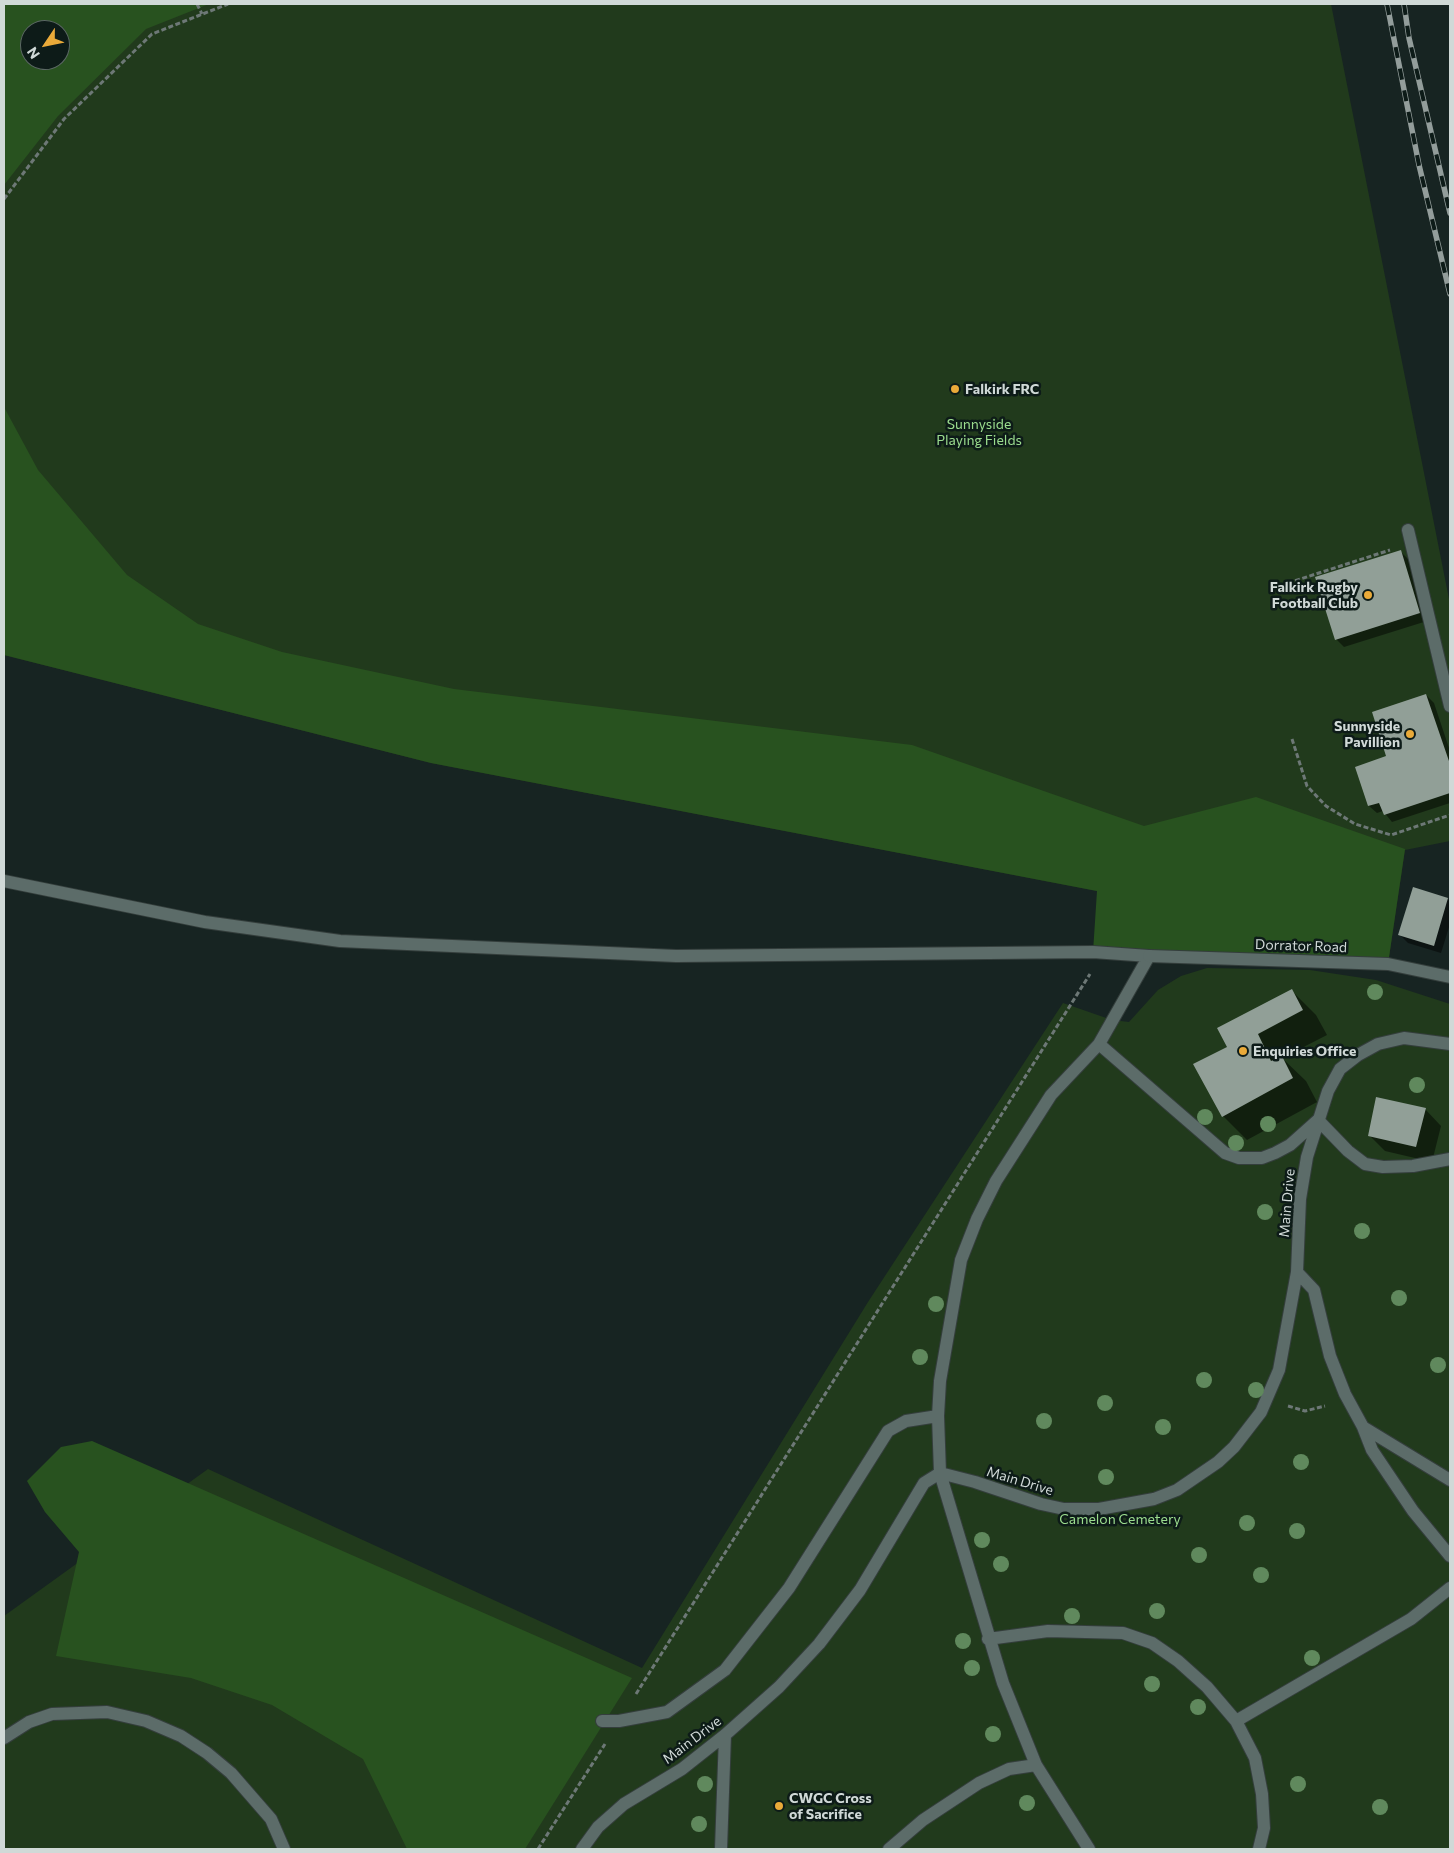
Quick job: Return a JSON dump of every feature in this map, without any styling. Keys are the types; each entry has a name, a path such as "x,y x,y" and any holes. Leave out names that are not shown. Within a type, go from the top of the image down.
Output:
{"street":[{"path":"1408,530 1450,706"},
{"name":"Dorrator Road","path":"4,881 206,922 340,942 676,956 1104,953 1388,964 1450,977"},
{"path":"1089,1849 1036,1765 1019,1726 988,1639 940,1473 938,1416 940,1382 961,1260 977,1219 996,1181 1051,1095 1098,1044 1149,956"},
{"name":"Main Drive","path":"582,1849 598,1826 624,1804 682,1769 725,1736 779,1687 819,1644 860,1590 924,1484 940,1473 1041,1504 1064,1509 1099,1509 1130,1505 1154,1499 1177,1490 1218,1462 1250,1427 1269,1395 1279,1370 1297,1272 1300,1198 1307,1157 1328,1091 1340,1069 1358,1055 1378,1044 1404,1038 1450,1044"},
{"path":"1098,1044 1225,1153 1239,1158 1262,1158 1290,1145 1318,1120 1348,1151 1364,1164 1383,1168 1450,1159"},
{"path":"1297,1272 1314,1290 1330,1356 1345,1394 1372,1450 1401,1495 1450,1556"},
{"path":"602,1721 619,1721 667,1712 725,1670 789,1588 888,1431 906,1422 938,1416"},
{"path":"1363,1428 1450,1480"},
{"path":"1236,1721 1411,1619 1450,1588"},
{"path":"988,1639 1048,1631 1123,1633 1152,1643 1178,1661 1208,1687 1236,1721 1255,1758 1262,1794 1264,1828 1259,1849"},
{"path":"4,1738 29,1722 52,1714 107,1712 146,1720 181,1736 207,1753 231,1773 271,1819 284,1849"},
{"path":"721,1849 725,1736"},
{"path":"889,1849 923,1820 979,1783 1009,1769 1036,1765"}],"path":[{"path":"198,4 202,14"},
{"path":"4,199 64,119 152,34 228,4"},
{"path":"1288,583 1411,543"},
{"path":"1292,739 1307,786 1326,806 1355,824 1391,835 1450,815"},
{"path":"538,1849 1104,953"},
{"path":"1269,1395 1292,1408 1306,1411 1319,1408 1345,1394"}],"green space":[{"name":"Sunnyside Playing Fields","path":"4,4 1331,4 1450,604 1450,841 1405,850 1388,964 1097,891 431,763 4,655"},
{"path":"4,4 209,4 146,29 58,116 4,185"},
{"path":"4,407 38,470 127,575 198,624 282,652 454,689 912,745 1144,826 1256,797 1405,849 1388,964 1093,952 1097,891 431,763 4,655"},
{"name":"Camelon Cemetery","path":"1207,968 1310,970 1376,980 1450,1004 1450,1849 4,1849 4,1616 208,1469 642,1668 868,1302 1063,1003 1112,1020 1129,1022 1158,990 1181,976"},
{"path":"92,1441 632,1678 525,1849 407,1849 363,1759 272,1705 191,1678 56,1656 79,1552 45,1512 27,1481 61,1447"}],"building":[{"name":"Falkirk Rugby Football Club","path":"1401,550 1420,613 1335,640 1315,577"},
{"name":"Sunnyside Pavillion","path":"1426,694 1450,764 1450,793 1384,815 1379,803 1368,806 1355,767 1386,756 1372,712"},
{"path":"1413,887 1448,898 1434,946 1398,935"},
{"name":"Enquiries Office","path":"1292,989 1303,1010 1258,1034 1271,1061 1282,1056 1293,1078 1222,1117 1193,1064 1227,1047 1217,1028"},
{"path":"1376,1097 1426,1108 1416,1147 1368,1136"}],"railway":[{"path":"1387,4 1419,165 1450,294"},
{"path":"1404,4 1409,38 1450,213"}],"place":[{"name":"Falkirk FRC","path":"955,389"},
{"name":"Falkirk Rugby Football Club","path":"1368,595"},
{"name":"Sunnyside Pavillion","path":"1410,734"},
{"name":"Enquiries Office","path":"1243,1051"},
{"name":"CWGC Cross of Sacrifice","path":"779,1806"}]}
